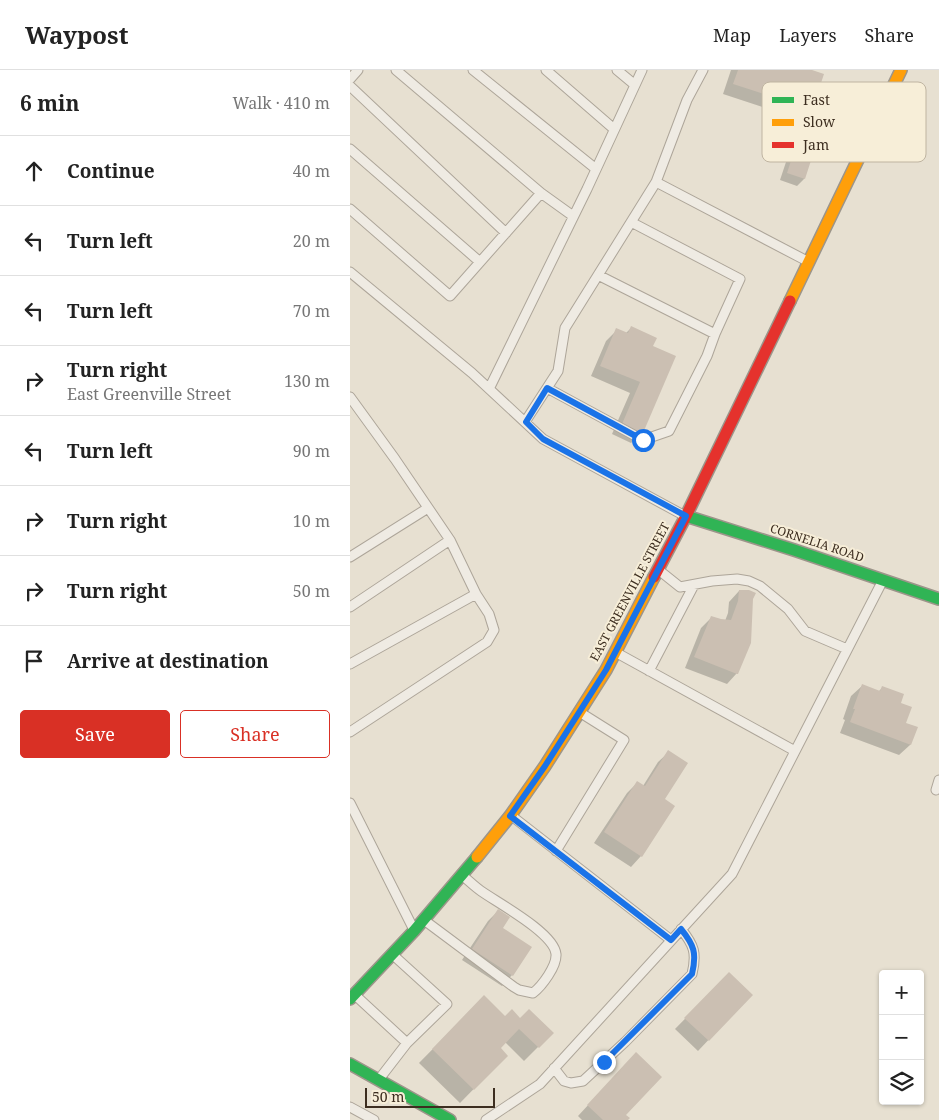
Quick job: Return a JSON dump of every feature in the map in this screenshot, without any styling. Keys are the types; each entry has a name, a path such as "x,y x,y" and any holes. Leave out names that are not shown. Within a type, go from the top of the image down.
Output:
{"main road":[{"name":"EAST GREENVILLE STREET","path":"895,82 901,70"},
{"name":"EAST GREENVILLE STREET","path":"352,997 424,920 510,816 545,766 606,670 686,516 856,162"},
{"name":"CORNELIA ROAD","path":"686,516 883,579 939,599"},
{"path":"350,1064 450,1120"}],"lane":[{"path":"350,79 358,70"},
{"path":"396,70 541,194 573,216"},
{"path":"473,70 596,168"},
{"path":"546,70 614,129"},
{"path":"617,70 635,85"},
{"path":"489,389 642,70"},
{"path":"526,422 558,371 565,328 656,182 687,100 703,70"},
{"path":"350,86 506,233"},
{"path":"350,149 480,262"},
{"path":"656,182 808,262"},
{"path":"350,209 450,296 541,194"},
{"path":"547,388 643,440 669,431 708,356 715,334 740,279 631,222"},
{"path":"350,272 472,373 543,439 686,516"},
{"path":"598,275 715,334"},
{"path":"350,397 450,540 476,594 489,614 494,630 487,642 350,732"},
{"path":"350,557 428,508"},
{"path":"350,607 450,540"},
{"path":"658,570 680,587 712,581 737,579 749,581 760,586 788,609 805,631 848,649"},
{"path":"486,1120 540,1084 732,874 883,579"},
{"path":"649,671 694,585"},
{"path":"350,664 476,594"},
{"path":"615,652 795,751"},
{"path":"556,851 624,740 579,711"},
{"path":"936,790 939,780"},
{"path":"350,803 414,931"},
{"path":"510,816 671,940"},
{"path":"424,920 514,987 533,993 538,989 555,964 556,953 550,941 514,912 480,891 462,875"},
{"path":"554,1068 564,1081 571,1083 584,1081 692,974 696,959 691,943 681,929"},
{"path":"378,1080 406,1043 447,1004 392,954"},
{"path":"352,997 406,1043"},
{"path":"350,1107 374,1120"}],"building":[{"path":"738,70 812,70 824,74 821,82 762,82 762,93 733,84"},
{"path":"791,162 811,162 805,179 787,173"},
{"path":"631,326 657,338 653,346 676,356 643,433 622,424 640,382 600,366 616,328 628,333"},
{"path":"739,590 749,590 756,593 753,599 751,643 737,674 694,657 711,616 731,620 738,601"},
{"path":"862,684 880,691 882,686 904,694 901,703 912,707 906,723 918,727 911,745 850,722"},
{"path":"668,750 688,763 665,799 675,806 642,857 604,832 637,781 645,786"},
{"path":"498,909 510,917 503,928 532,947 513,976 472,949"},
{"path":"729,972 753,995 709,1041 684,1018"},
{"path":"484,995 505,1016 512,1009 520,1018 529,1009 554,1033 539,1048 519,1029 501,1048 508,1056 474,1090 432,1049"},
{"path":"636,1052 662,1077 626,1115 630,1118 628,1120 603,1120 587,1105"}],"traffic: fast":[{"path":"686,516 939,599"},
{"path":"350,999 414,931 477,857"},
{"path":"350,1064 450,1120"}],"traffic: slow":[{"path":"895,82 901,70"},
{"path":"790,301 857,162"},
{"path":"477,857 510,816 545,766 606,670 654,577"}],"traffic: jam":[{"path":"654,577 686,516 790,301"}],"route":[{"path":"604,1062 692,974 696,959 691,943 681,929 671,940 510,816 545,766 606,670 686,516 543,439 526,422 547,388 643,440"}]}
